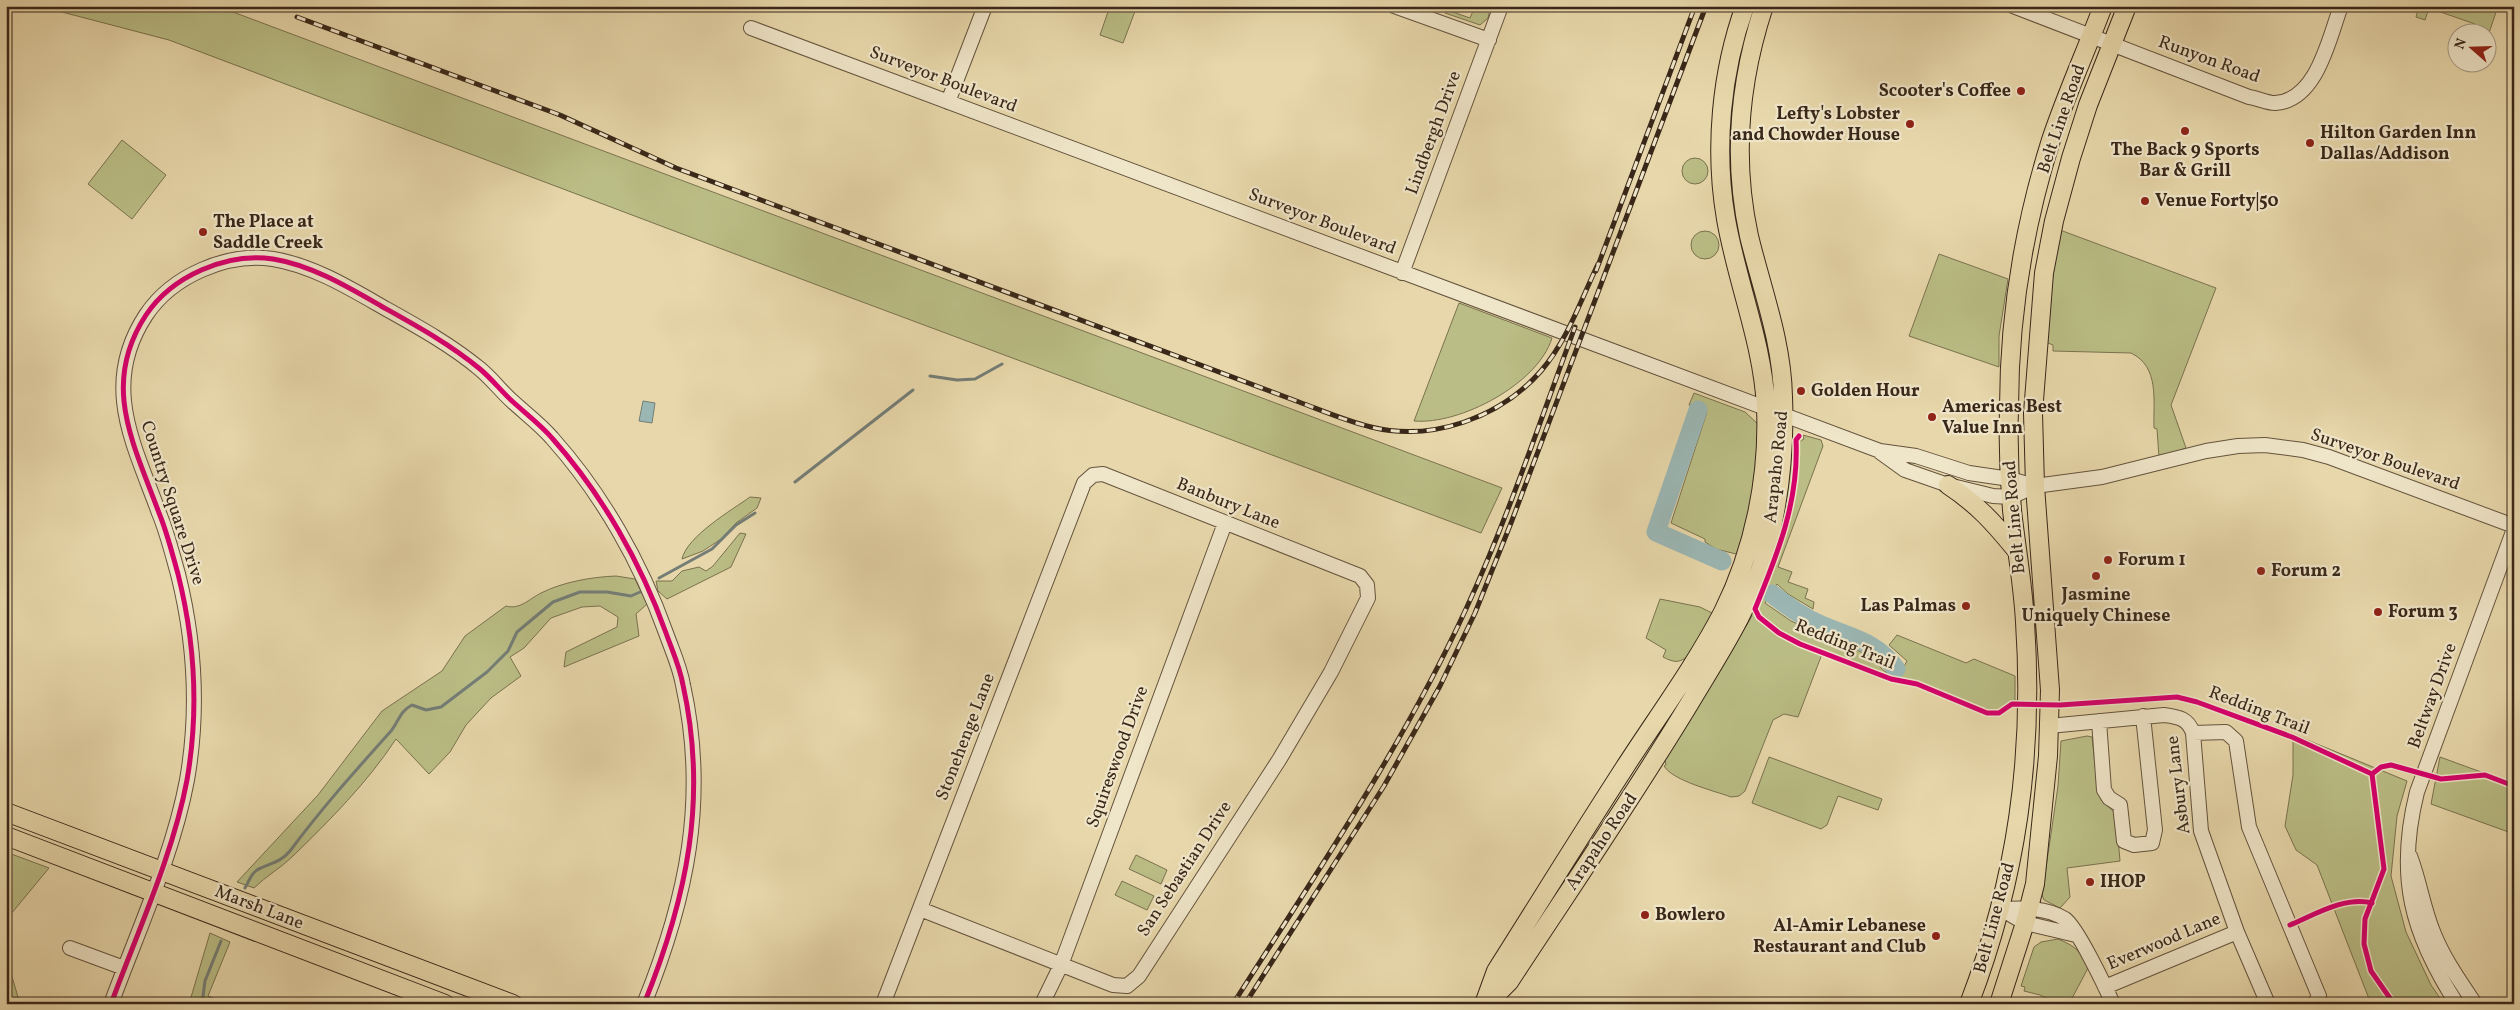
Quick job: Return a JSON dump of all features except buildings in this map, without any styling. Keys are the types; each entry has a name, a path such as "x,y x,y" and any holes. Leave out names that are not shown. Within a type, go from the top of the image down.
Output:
{"main road":[{"name":"Arapaho Road","path":"1486,1004 1496,971 1688,671 1723,612 1741,567 1760,499 1764,463 1766,408 1762,365 1728,228 1722,187 1723,108 1729,64 1745,6"},
{"name":"Arapaho Road","path":"1486,1004 1505,996 1646,776 1750,598 1765,555 1775,509 1783,415 1783,388 1773,325 1749,236 1740,185 1738,152 1741,105 1748,63 1764,6"},
{"name":"Belt Line Road","path":"1969,1004 2001,909 2024,782 2027,723 2025,620 2016,550 2010,479 2010,370 2016,300 2050,144 2103,6"},
{"name":"Belt Line Road","path":"1999,1004 2035,884 2046,787 2049,666 2035,486 2034,374 2044,273 2054,221 2088,105 2127,6"},
{"path":"1722,187 1740,185"},
{"path":"2022,269 2044,273"},
{"path":"1948,485 1982,510 2016,550"},
{"name":"Marsh Lane","path":"6,812 512,1004"},
{"name":"Marsh Lane","path":"6,836 445,1004"}],"street":[{"path":"948,102 985,6"},
{"path":"1394,6 1489,40"},
{"name":"Lindbergh Drive","path":"1402,273 1501,6"},
{"name":"Runyon Road","path":"2013,6 2249,97 2274,103 2294,98 2311,82 2341,6"},
{"name":"Surveyor Boulevard","path":"751,28 1880,451 1916,456 1969,473 2010,479 2035,486"},
{"name":"Country Square Drive","path":"111,1004 153,892 181,805 194,722 194,668 187,615 162,518 128,432 124,411 123,378 134,336 158,298 207,267 233,260 273,259 318,274 369,298 413,324 480,369 552,437 600,503 645,578 683,682 690,727 693,780 689,858 682,896 668,942 644,1004"},
{"name":"Surveyor Boulevard","path":"1880,451 1905,470 1948,485 1992,496 2011,497 2035,486 2102,477 2206,451 2265,446 2303,450 2329,456 2514,527"},
{"name":"Banbury Lane","path":"1084,483 1093,475 1103,474 1360,576"},
{"name":"Stonehenge Lane","path":"883,1004 1084,483"},
{"name":"Squireswood Drive","path":"1042,1004 1061,965 1225,523"},
{"name":"Beltway Drive","path":"2457,1004 2442,980 2418,931 2407,883 2410,824 2417,792 2514,527"},
{"name":"San Sebastian Drive","path":"920,909 1113,985 1126,986 1138,976 1279,760 1331,672 1368,598 1367,585 1360,576"},
{"name":"Asbury Lane","path":"2049,726 2164,715 2182,717 2191,726 2194,733 2201,831 2237,932 2268,1004"},
{"path":"2099,721 2104,790 2109,798 2120,805 2124,841 2134,845 2152,843 2155,830 2143,716"},
{"path":"2194,733 2226,732 2236,741 2249,827 2316,1000"},
{"name":"Beltway Drive","path":"2408,851 2419,878 2424,907 2434,935 2475,1004"},
{"path":"2001,909 2027,915 2066,920 2113,1004"},
{"name":"Everwood Lane","path":"2105,987 2237,932"},
{"path":"70,948 124,968"}],"green space":[{"path":"39,6 217,6 1502,488 1481,533 169,40"},
{"path":"1110,6 1137,6 1123,43 1100,35"},
{"path":"1475,6 1491,6 1488,18 1480,25 1445,13 1447,10 1470,18"},
{"path":"2419,6 2498,6 2493,22 2469,22 2429,8 2425,20 2416,17"},
{"path":"122,140 166,175 132,219 88,184"},
{"path":"1695,158 1704,162 1708,171 1704,180 1695,184 1686,180 1682,171 1686,162"},
{"path":"2060,230 2216,288 2171,405 2186,448 2159,457 2157,429 2154,428 2153,386 2147,367 2140,359 2131,353 2053,351 2053,345 2043,341"},
{"path":"1705,231 1715,235 1719,245 1715,255 1705,259 1695,255 1691,245 1695,235"},
{"path":"1939,254 2008,279 1999,336 1999,367 1909,336"},
{"path":"1459,303 1552,338 1544,355 1531,371 1514,386 1495,398 1474,409 1453,416 1414,421"},
{"path":"1694,393 1745,412 1759,425 1760,460 1740,555 1716,549 1705,542 1705,539 1671,523 1707,412 1689,405"},
{"path":"1803,435 1821,440 1823,446 1778,567 1792,572 1788,582 1808,589 1805,598 1814,602 1813,609 1788,594 1777,584 1765,603 1791,621 1870,656 1882,669 1892,675 1902,670 1907,661 1889,645 1897,635 1966,663 1974,659 2015,676 2015,702 2008,703 1997,711 1979,708 1921,684 1893,678 1782,632 1757,612 1790,522 1799,467 1798,442 1804,439"},
{"path":"1793,442 1795,472 1782,536 1753,613 1784,639 1822,654 1798,717 1784,714 1773,720 1745,791 1739,796 1731,797 1685,781 1669,771 1664,766 1666,765 1665,760 1663,760 1742,627 1745,628 1752,616 1749,610"},
{"path":"750,497 761,498 757,508 736,523 721,539 703,551 682,559 692,541 722,516"},
{"path":"740,533 746,534 731,567 667,599 658,591 656,581 672,581 682,571 699,567 706,571 713,566"},
{"path":"616,576 635,579 647,604 636,614 639,636 564,667 566,652 617,627 618,617 600,606 582,607 551,618 524,648 510,657 521,676 491,698 466,725 450,752 429,774 396,739 373,771 348,800 288,860 254,888 237,882 318,795 382,711 442,671 465,636 506,606 520,605 541,593 568,583"},
{"path":"1660,599 1700,607 1712,613 1712,618 1688,656 1679,661 1663,657 1666,650 1646,638"},
{"path":"2295,735 2407,781 2397,816 2391,876 2406,932 2431,985 2444,1004 2371,1004 2317,865 2296,850 2285,826 2293,775 2293,740"},
{"path":"2087,736 2092,737 2098,792 2102,801 2116,814 2120,861 2067,868 2070,897 2060,908 2044,900 2042,895 2058,786 2061,741"},
{"path":"1769,757 1882,799 1878,810 1838,796 1827,825 1821,829 1752,803"},
{"path":"2440,757 2514,784 2514,834 2431,804"},
{"path":"6,852 49,868 6,920"},
{"path":"1136,855 1167,870 1161,884 1129,869"},
{"path":"1122,881 1154,896 1147,910 1115,895"},
{"path":"210,933 230,942 208,996 229,1004 189,1004"},
{"path":"2058,939 2077,950 2088,968 2069,1004 2058,1004 2040,995 2024,991 2025,987 2021,986 2034,947 2041,942"},
{"path":"6,956 20,1004 6,1004"}],"water":[{"path":"643,401 655,403 652,423 639,421"}],"waterway":[{"path":"930,376 957,380 975,379 1002,364"},
{"path":"795,482 913,390"},
{"path":"1698,410 1656,532 1722,561"},
{"path":"659,578 712,549 736,525 755,513"},
{"path":"245,888 255,871 280,859 290,851 326,805 391,731 408,707 412,705 426,710 441,707 487,672 508,651 517,632 553,602 580,592 607,592 631,596 640,592"},
{"path":"1772,594 1814,622 1871,646 1880,652 1896,669"},
{"path":"202,1004 205,981 221,941"}],"railway":[{"path":"1596,271 1695,6"},
{"path":"1245,1004 1384,786 1440,686 1475,613 1511,523 1706,6"},
{"path":"297,17 560,115 676,168 1335,416 1371,427 1394,431 1418,431 1441,428 1464,422 1506,402 1524,388 1550,359 1573,320 1598,264"},
{"path":"1233,1004 1386,761 1441,661 1496,540 1575,327"}],"cycle path":[{"path":"111,1004 154,894 181,808 191,754 194,702 191,651 184,600 167,535 132,438 123,390 125,366 132,341 146,315 170,289 185,278 219,263 255,258 287,262 315,271 356,291 469,360 552,438 587,482 632,555 656,607 680,672 690,727 694,768 693,808 682,886 672,925 644,1004"},
{"name":"Redding Trail","path":"1799,436 1796,440 1794,484 1785,526 1772,568 1755,609 1759,617 1779,633 1800,644 1891,679 1917,684 1987,713 1999,713 2012,704 2060,705 2177,697 2197,702 2292,737 2372,774 2381,767 2391,765 2441,779 2485,775 2514,786"},
{"path":"2372,774 2384,869 2365,919 2364,944 2371,971 2394,1004"},
{"path":"2290,925 2341,904 2351,902 2372,903"}],"place":[{"name":"Scooter's Coffee","path":"2021,91"},
{"name":"Lefty's Lobster and Chowder House","path":"1910,124"},
{"name":"The Back 9 Sports Bar & Grill","path":"2185,131"},
{"name":"Hilton Garden Inn Dallas/Addison","path":"2310,143"},
{"name":"Venue Forty|50","path":"2145,201"},
{"name":"The Place at Saddle Creek","path":"203,232"},
{"name":"Golden Hour","path":"1801,391"},
{"name":"Americas Best Value Inn","path":"1932,417"},
{"name":"Forum 1","path":"2108,560"},
{"name":"Forum 2","path":"2261,571"},
{"name":"Jasmine Uniquely Chinese","path":"2096,576"},
{"name":"Las Palmas","path":"1966,606"},
{"name":"Forum 3","path":"2378,612"},
{"name":"IHOP","path":"2090,882"},
{"name":"Bowlero","path":"1645,915"},
{"name":"Al-Amir Lebanese Restaurant and Club","path":"1936,936"}]}
